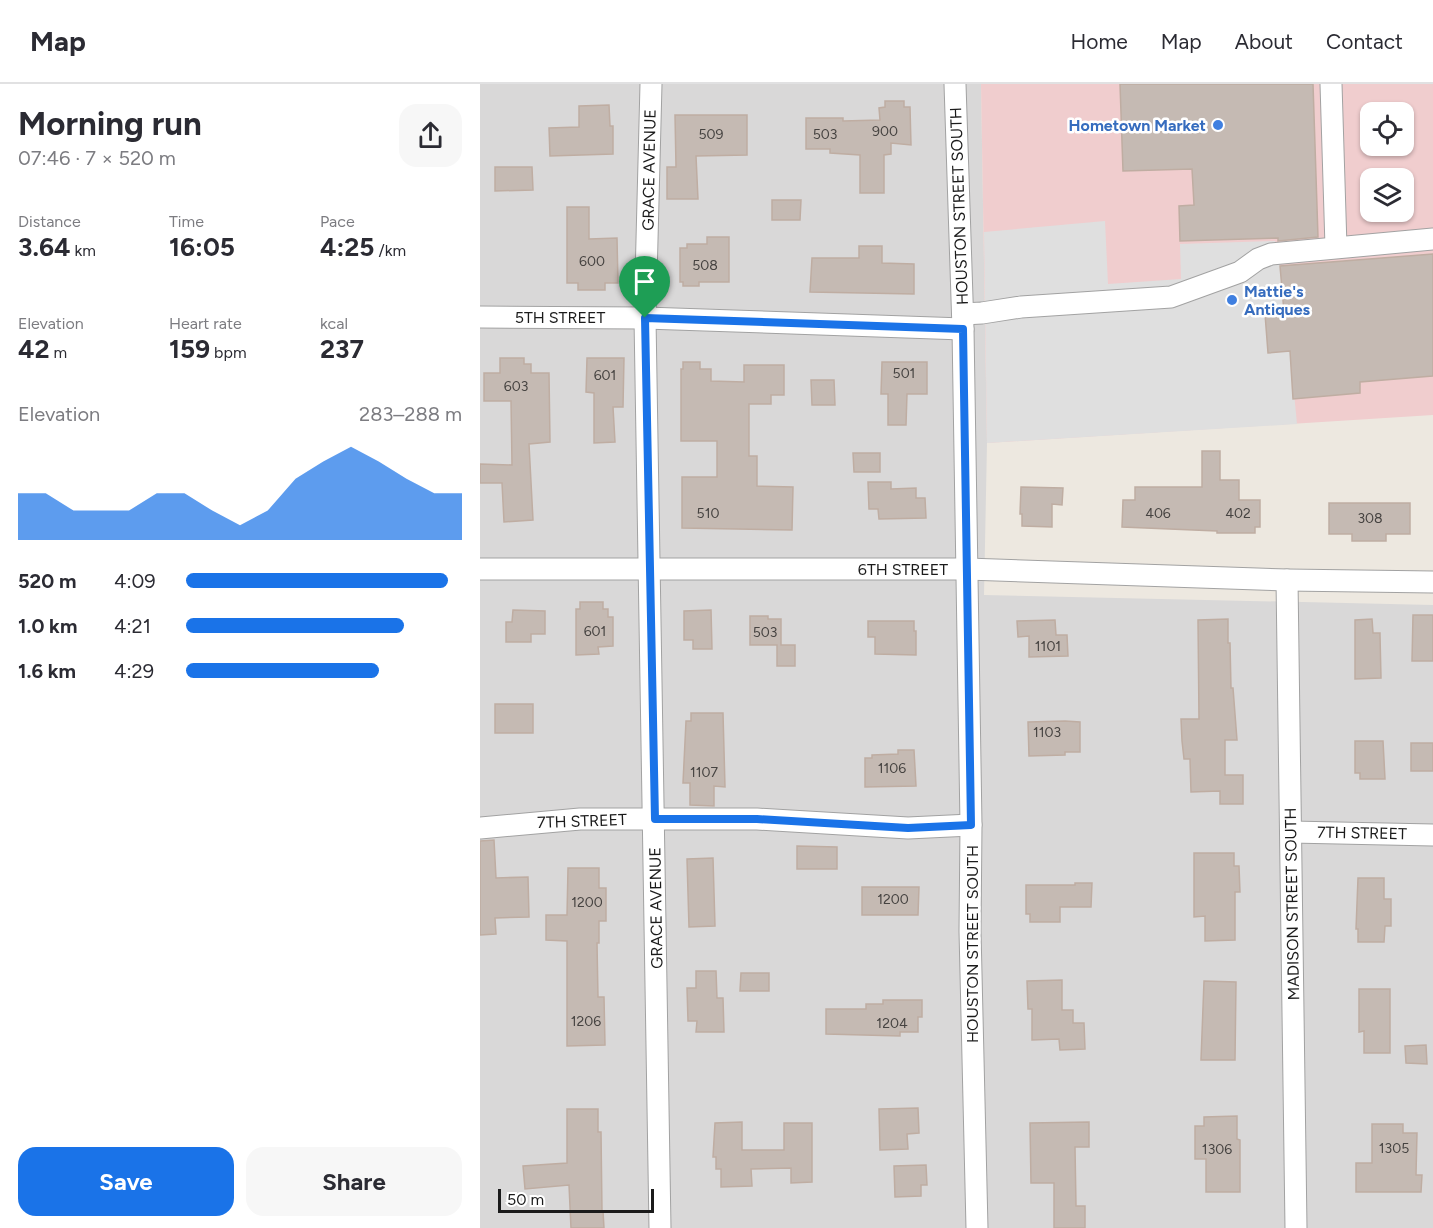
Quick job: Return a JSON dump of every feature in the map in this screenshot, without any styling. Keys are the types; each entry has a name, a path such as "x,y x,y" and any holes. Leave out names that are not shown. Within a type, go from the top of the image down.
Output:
{"street":[{"name":"GRACE AVENUE","path":"651,84 645,318 660,1228"},
{"name":"HOUSTON STREET SOUTH","path":"956,84 963,322 971,825 970,932 977,1228"},
{"path":"1331,84 1336,247"},
{"name":"5TH STREET","path":"480,317 963,322 982,314 1021,307 1171,297 1240,272 1258,259 1271,254 1433,239"},
{"name":"6TH STREET","path":"480,569 967,569 1287,580 1433,582"},
{"name":"MADISON STREET SOUTH","path":"1287,580 1296,1228"},
{"name":"7TH STREET","path":"480,828 580,819 757,819 908,828 971,825"},
{"name":"7TH STREET","path":"1291,832 1433,835"}],"shaded area":[{"path":"480,84 981,84 987,443 984,595 1433,605 1433,1228 480,1228"},
{"path":"981,84 1433,84 1433,415 987,443"},
{"path":"1105,221 1108,284 1181,279 1180,244 1275,241 1280,266 1284,312 1269,353 1290,351 1297,424 987,443 984,232"}],"building":[{"name":"Hometown Market","path":"1120,84 1313,84 1318,237 1278,241 1278,238 1180,241 1179,206 1194,205 1192,169 1123,171"},
{"path":"885,101 904,101 904,107 910,107 911,145 891,143 891,154 884,155 884,193 860,193 860,155 830,153 830,149 806,149 806,118 843,118 843,121 880,120 879,108 885,107"},
{"path":"609,105 610,126 613,126 613,154 550,156 549,128 579,127 579,106"},
{"path":"675,115 747,115 747,155 696,156 698,199 667,199 667,167 676,167"},
{"path":"495,167 532,167 533,190 495,191"},
{"path":"772,200 801,200 800,220 772,220"},
{"path":"567,207 589,207 589,239 617,238 618,283 605,283 605,290 578,290 578,283 567,283"},
{"path":"707,237 729,237 729,282 699,282 699,286 683,286 683,282 680,282 680,248 687,248 687,244 707,244"},
{"path":"859,246 882,246 882,263 914,264 914,294 810,292 812,258 859,258"},
{"path":"1433,254 1433,376 1360,382 1360,393 1293,399 1290,351 1268,353 1265,314 1284,312 1280,266"},
{"path":"500,358 524,358 524,364 531,364 531,373 549,373 550,442 529,444 533,520 504,522 502,483 480,483 480,464 512,465 511,401 484,401 484,373 500,373"},
{"path":"587,358 624,358 623,407 613,407 615,442 594,443 594,393 586,392"},
{"path":"683,362 700,362 700,369 711,369 711,381 744,382 744,365 784,365 784,395 771,395 771,404 749,404 749,456 757,456 757,486 793,487 792,530 682,528 682,477 717,477 717,441 681,441 681,369 683,369"},
{"path":"882,362 927,362 927,394 907,394 906,425 888,425 888,394 881,394"},
{"path":"811,380 834,380 835,405 812,405"},
{"path":"1202,451 1220,451 1220,480 1239,480 1239,500 1260,500 1260,527 1255,527 1255,533 1122,527 1123,500 1135,500 1135,487 1202,487"},
{"path":"853,453 880,453 880,472 854,472"},
{"path":"868,482 891,482 891,489 916,488 916,498 925,498 926,518 879,519 878,509 869,509"},
{"path":"1021,487 1063,488 1062,505 1052,504 1052,527 1022,526"},
{"path":"1329,503 1410,503 1410,534 1386,534 1386,541 1352,541 1352,534 1329,534"},
{"path":"580,602 603,602 603,609 608,609 608,617 613,617 613,646 598,647 599,654 576,655 576,609 580,609"},
{"path":"513,610 545,611 545,634 531,634 531,642 506,642 506,622 512,622"},
{"path":"711,610 712,649 693,649 693,640 684,640 684,611"},
{"path":"1413,615 1433,615 1433,661 1412,661"},
{"path":"750,616 781,619 781,645 795,645 795,666 777,666 777,645 750,645"},
{"path":"1228,619 1231,688 1233,688 1237,740 1225,740 1225,775 1243,775 1243,804 1220,804 1220,791 1191,792 1190,759 1184,759 1182,741 1181,719 1199,719 1198,620"},
{"path":"1372,619 1373,633 1380,633 1381,678 1355,679 1355,620"},
{"path":"1055,620 1056,635 1067,635 1068,656 1029,657 1029,636 1018,637 1017,621"},
{"path":"868,621 914,621 916,655 875,654 875,637 868,637"},
{"path":"495,704 533,704 533,733 495,733"},
{"path":"691,713 723,713 725,787 714,786 714,806 690,805 690,783 683,783 686,721 691,721"},
{"path":"1028,722 1080,722 1080,752 1065,752 1065,755 1029,756"},
{"path":"1355,741 1383,741 1385,779 1360,779 1360,773 1355,773"},
{"path":"1411,743 1433,743 1433,771 1411,771"},
{"path":"898,750 914,750 916,786 865,787 865,758 872,758 872,755 898,754"},
{"path":"494,840 496,878 528,877 529,917 495,918 496,934 480,935 480,841"},
{"path":"797,846 837,847 837,869 797,869"},
{"path":"1194,853 1234,853 1234,866 1239,866 1240,892 1235,892 1235,940 1205,941 1205,916 1194,917"},
{"path":"713,858 715,926 689,927 687,859"},
{"path":"568,868 599,868 599,888 606,888 606,921 599,921 599,943 597,943 598,997 604,997 605,1045 567,1046 567,941 546,940 546,915 567,915"},
{"path":"1358,878 1384,878 1384,899 1391,899 1391,926 1385,926 1384,942 1358,942 1358,929 1356,929"},
{"path":"1075,883 1092,883 1091,907 1060,907 1060,922 1030,922 1030,914 1026,914 1026,885 1075,885"},
{"path":"862,887 919,887 918,915 862,915"},
{"path":"696,971 716,971 717,998 723,998 724,1032 696,1032 697,1021 688,1021 687,988 696,988"},
{"path":"741,973 769,973 769,991 740,991"},
{"path":"1062,980 1062,1010 1073,1010 1073,1023 1084,1023 1085,1049 1060,1050 1059,1039 1032,1040 1032,1009 1028,1009 1027,981"},
{"path":"1204,981 1236,982 1235,1060 1201,1060"},
{"path":"1359,989 1390,989 1390,1053 1364,1053 1364,1031 1359,1032"},
{"path":"883,1000 922,1000 922,1017 918,1017 918,1032 900,1032 900,1036 826,1034 826,1009 866,1009 866,1004 883,1004"},
{"path":"1426,1045 1427,1064 1406,1063 1405,1046"},
{"path":"918,1108 919,1133 907,1134 908,1149 880,1150 879,1109"},
{"path":"567,1109 598,1109 598,1132 601,1132 604,1228 571,1228 569,1185 525,1189 523,1166 567,1163"},
{"path":"1237,1116 1237,1139 1240,1140 1240,1192 1206,1192 1206,1159 1195,1159 1195,1126 1204,1126 1204,1117"},
{"path":"742,1122 742,1150 784,1150 784,1123 812,1123 812,1182 791,1183 791,1168 751,1169 752,1186 721,1187 721,1169 716,1169 716,1157 713,1157 715,1123"},
{"path":"1089,1122 1089,1147 1075,1147 1076,1206 1085,1206 1085,1228 1054,1228 1054,1183 1031,1183 1030,1123"},
{"path":"1372,1124 1403,1124 1403,1133 1417,1133 1416,1175 1422,1175 1421,1192 1356,1192 1356,1163 1372,1163"},
{"path":"926,1165 927,1185 921,1185 921,1196 895,1197 894,1166"}],"place":[{"name":"Hometown Market","path":"1218,125"},
{"name":"Mattie's Antiques","path":"1232,300"}],"route":[{"path":"645,318 963,329 971,825 908,828 757,819 655,819 645,318"}]}
